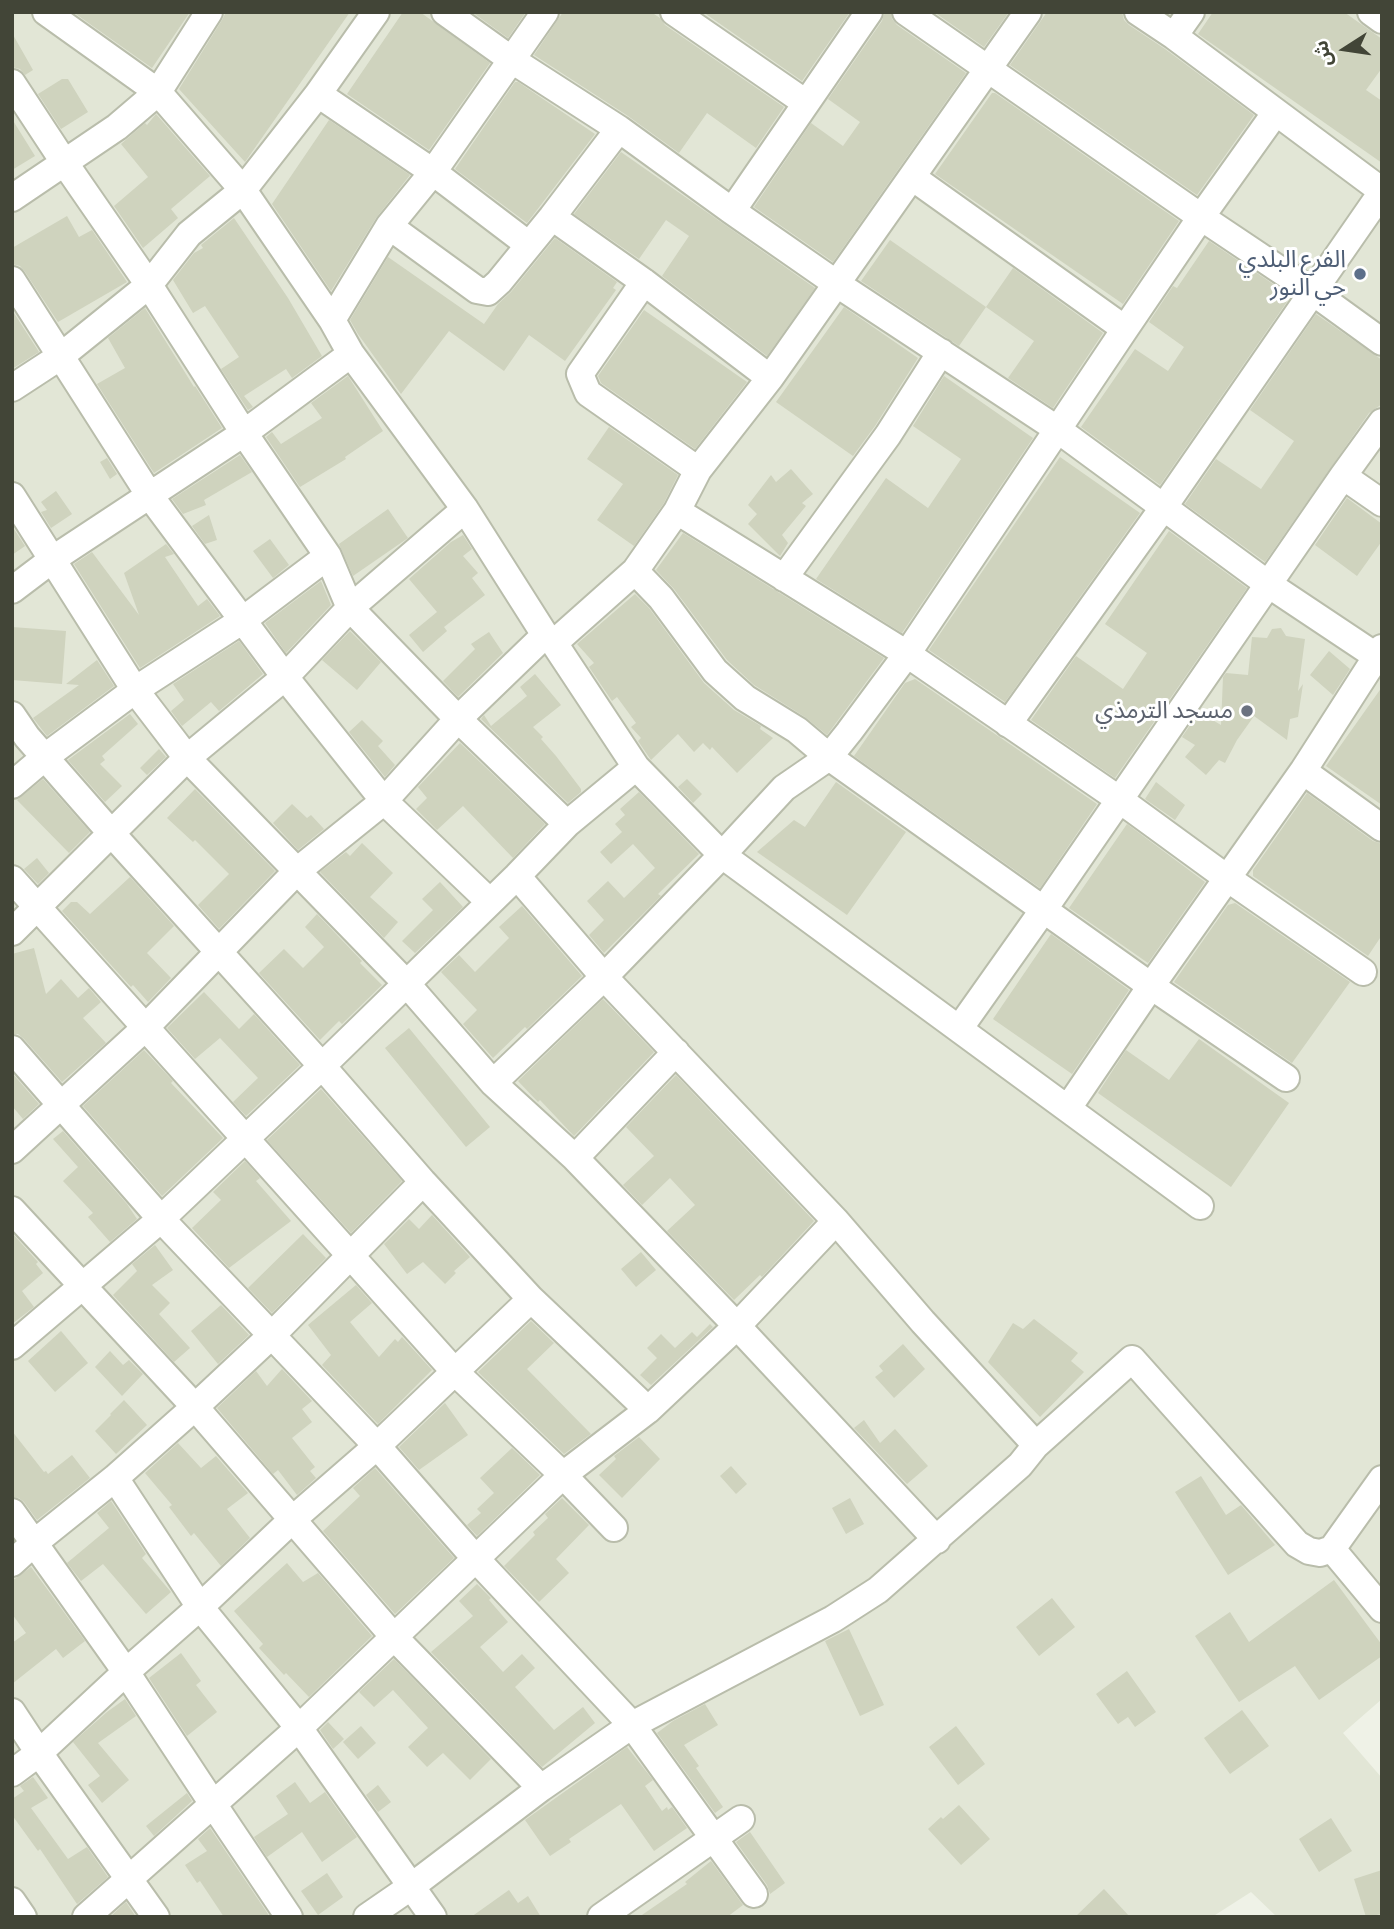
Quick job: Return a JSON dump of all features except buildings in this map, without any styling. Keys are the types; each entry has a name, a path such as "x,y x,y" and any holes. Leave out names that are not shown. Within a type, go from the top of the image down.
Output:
{"street":[{"path":"46,12 158,92 243,190 332,320 351,354 466,509 636,767 722,855 1200,1206"},
{"path":"12,198 117,127 158,92 209,12"},
{"path":"12,388 61,356 149,285 188,234 243,190 318,94 376,12"},
{"path":"445,12 512,60 619,129 837,284 1057,429 1268,584 1380,654 1303,771 1068,1108"},
{"path":"332,320 389,226 433,172 545,12"},
{"path":"674,12 806,103"},
{"path":"733,211 869,12"},
{"path":"906,12 1382,342"},
{"path":"12,1150 145,1028 297,871 384,801 458,719 550,639 635,571 677,511 698,470 771,378 1028,12"},
{"path":"1009,724 1382,192 1138,12"},
{"path":"1174,36 1191,12"},
{"path":"1371,12 1382,20"},
{"path":"12,83 328,556 350,608 458,719 567,824"},
{"path":"318,94 433,172 529,245"},
{"path":"493,1083 604,977 784,788 829,757 907,654 1201,217 1276,112"},
{"path":"389,226 477,290 488,292 552,217 619,129"},
{"path":"912,177 1125,329"},
{"path":"552,217 644,282 771,378"},
{"path":"12,280 150,496 285,677 384,801 490,902"},
{"path":"644,282 580,374 588,393 698,470"},
{"path":"785,578 888,435 941,352"},
{"path":"12,590 53,559 244,433 351,354"},
{"path":"959,1029 1382,422"},
{"path":"1343,476 1382,503"},
{"path":"12,496 135,690 187,758 406,983 493,1083 575,1158 937,1540"},
{"path":"12,932 187,758 285,677 350,608 466,509"},
{"path":"677,511 907,654 1363,972"},
{"path":"12,785 135,690 243,620 328,556"},
{"path":"635,571 661,598 715,671 745,698 797,730 829,757 1151,986 1286,1078"},
{"path":"12,715 27,737 112,834 323,1066 423,1182 531,1299 648,1410"},
{"path":"12,1346 162,1219 323,1066 567,824 636,767"},
{"path":"1303,771 1382,828"},
{"path":"517,876 604,977 836,1221 923,1322 1036,1445"},
{"path":"12,879 456,1373 563,1475 614,1528"},
{"path":"12,1049 162,1219 377,1446 475,1558 632,1725 754,1894"},
{"path":"575,1158 676,1052"},
{"path":"12,1563 115,1478 195,1407 272,1335 423,1182"},
{"path":"12,1210 195,1407 394,1637 541,1788"},
{"path":"86,1917 299,1728 563,1475 648,1410 737,1326 836,1221"},
{"path":"12,1773 39,1753 293,1519 377,1446 531,1299"},
{"path":"367,1917 541,1788 632,1725 833,1619 878,1590 1020,1465 1036,1445 1132,1359 1297,1544 1309,1551 1320,1553 1332,1549 1382,1479"},
{"path":"115,1478 200,1606 299,1728 433,1917"},
{"path":"12,1512 126,1672 289,1917"},
{"path":"1332,1549 1382,1609"},
{"path":"12,1712 156,1917"},
{"path":"601,1917 741,1819"},
{"path":"12,1901 23,1917"}],"shaded area":[{"path":"12,12 1382,12 1382,1699 1343,1733 1382,1778 1382,1917 1277,1917 1251,1892 1212,1917 12,1917"}],"place":[{"name":"الفرع البلدي حي النور","path":"1360,274"},
{"name":"مسجد الترمذي","path":"1247,711"}]}
